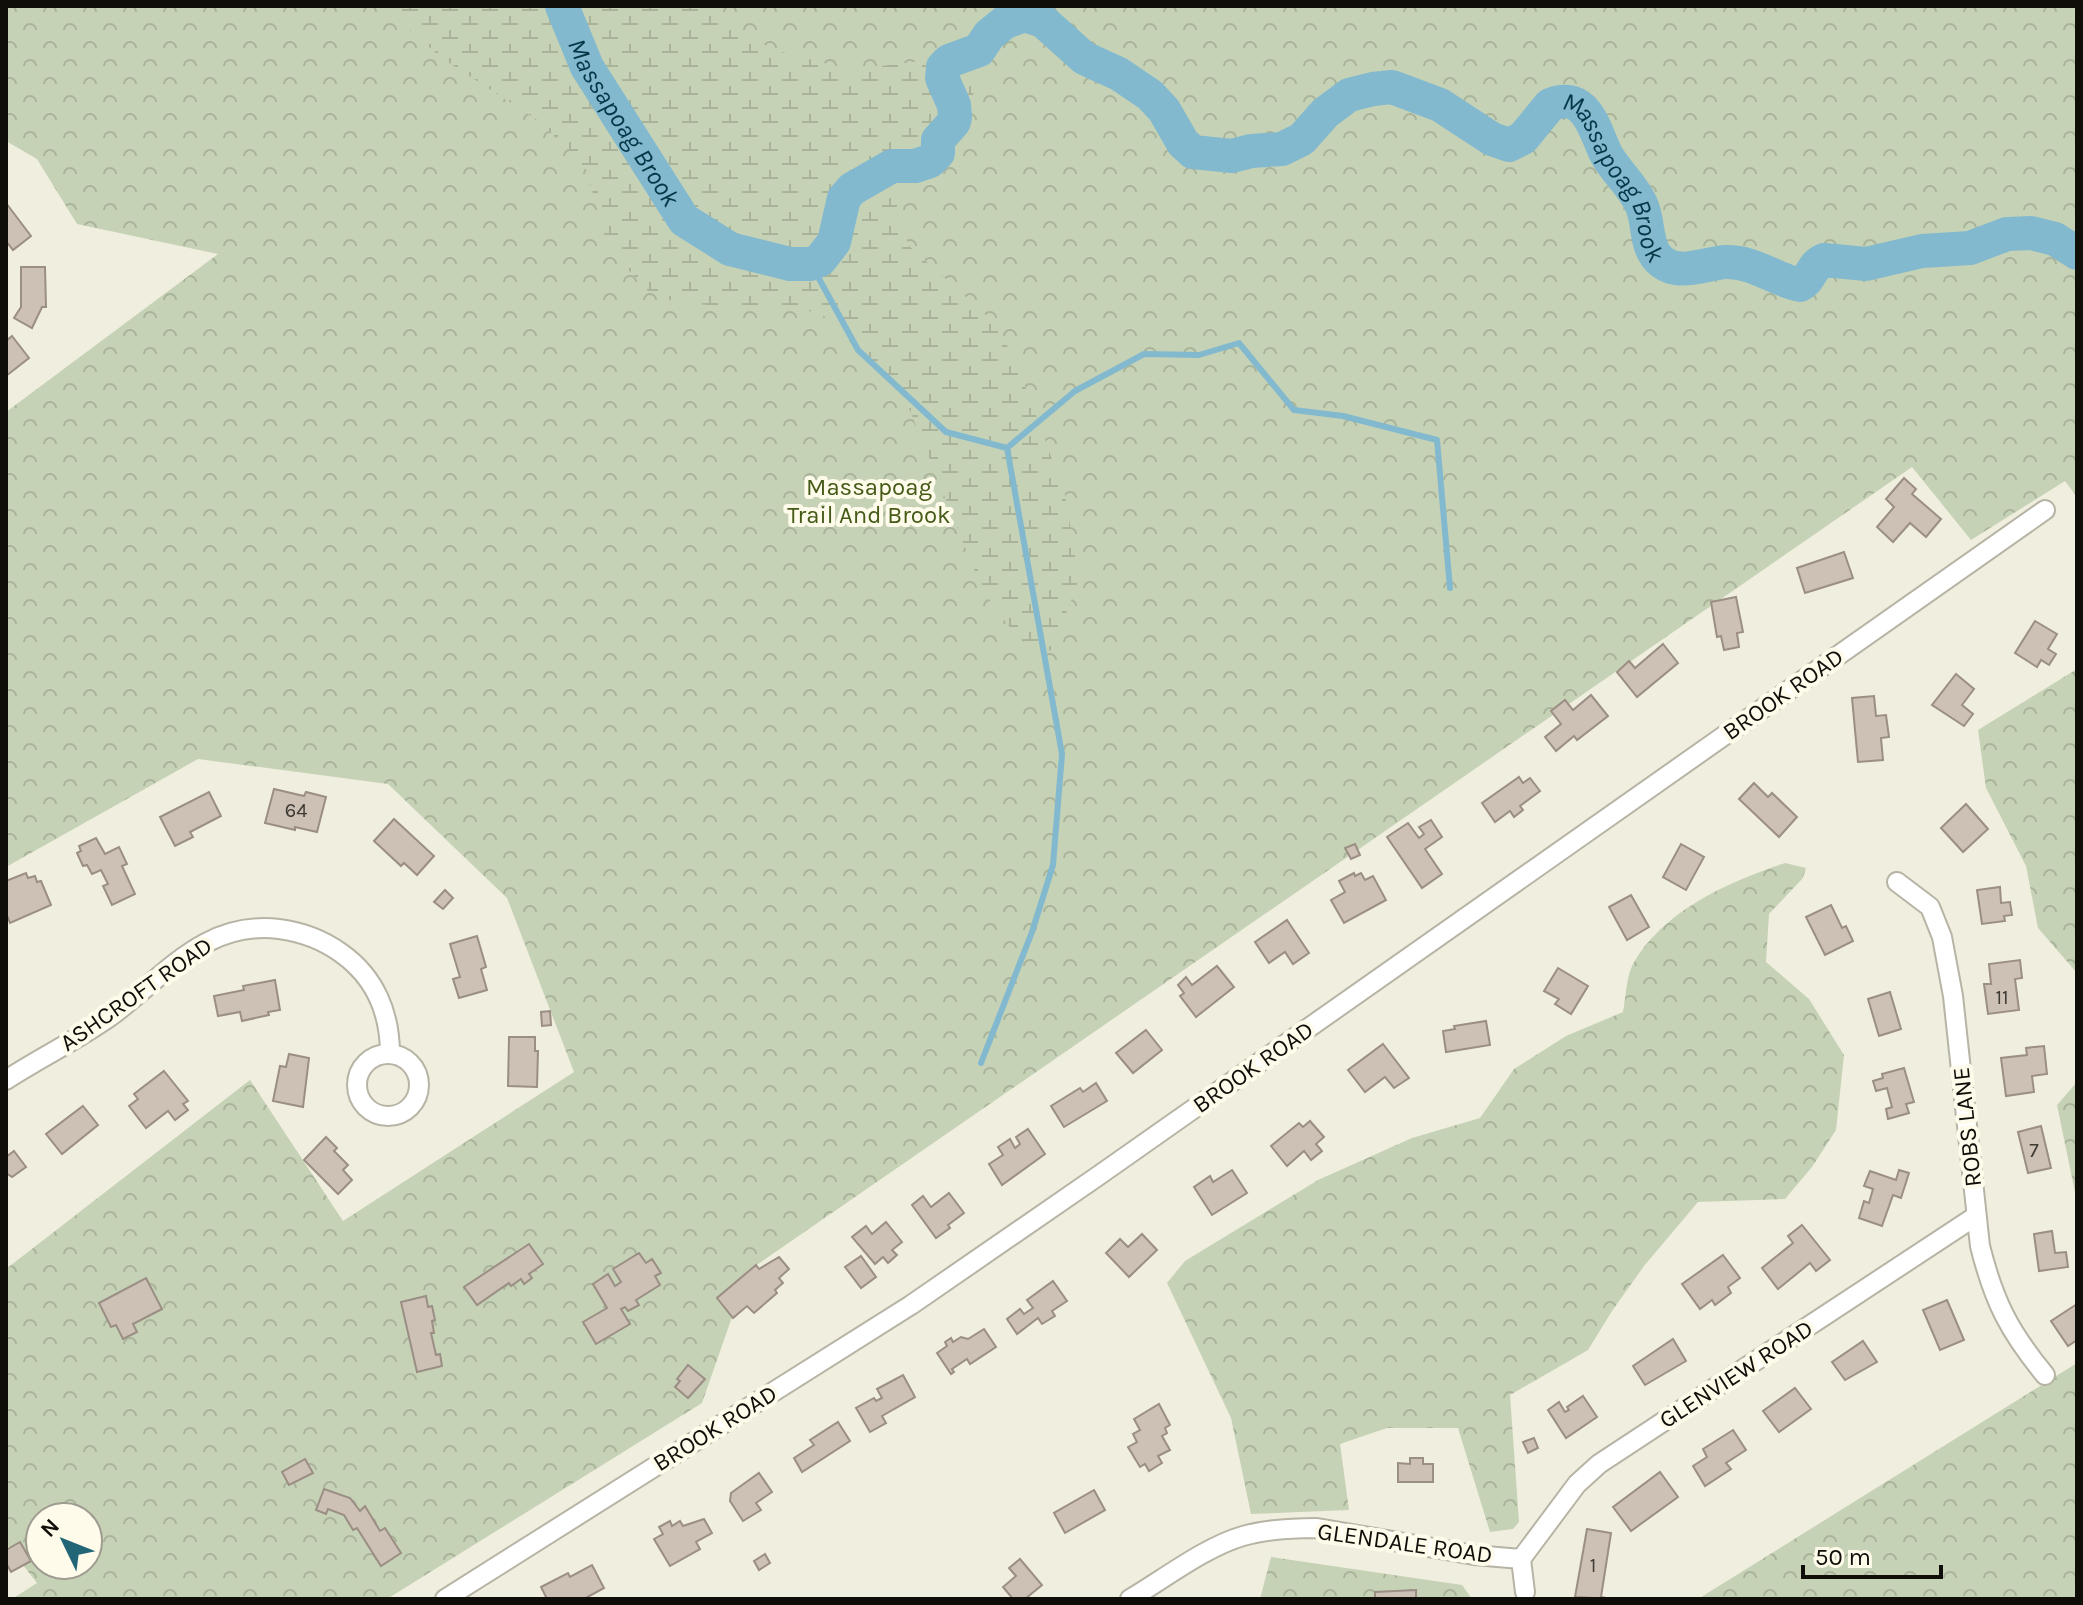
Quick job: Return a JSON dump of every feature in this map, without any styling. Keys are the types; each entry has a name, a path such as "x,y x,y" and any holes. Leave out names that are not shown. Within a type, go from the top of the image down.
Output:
{"street":[{"name":"BROOK ROAD","path":"445,1599 911,1305 2045,510"},
{"name":"ROBS LANE","path":"1897,882 1930,907 1940,929 1953,996 1976,1216 1988,1277 2015,1339 2045,1375"},
{"name":"ASHCROFT ROAD","path":"6,1080 111,1016 206,941 247,928 269,928 301,934 332,947 350,959 365,975 382,1003 390,1054"},
{"name":"GLENVIEW ROAD","path":"1521,1559 1577,1484 1599,1464 1976,1216"},
{"name":"GLENDALE ROAD","path":"1130,1599 1240,1537 1279,1529 1317,1528 1474,1555 1521,1559 1525,1592"}],"green space":[{"name":"Massapoag Trail And Brook","path":"6,6 2077,6 2077,497 2065,481 1971,540 1912,467 748,1271 702,1403 387,1599 12,1599 37,1583 35,1581 104,1581 104,1501 24,1501 24,1566 6,1543 6,1269 250,1080 343,1221 574,1072 507,898 388,784 198,759 6,867 6,412 218,254 77,224 37,159 6,141"},
{"path":"382,6 705,6 771,49 850,70 967,55 977,51 980,69 977,86 969,102 910,174 896,209 909,246 999,327 1028,393 1065,495 1079,579 1052,651 1019,640 982,589 904,396 820,312 677,303 649,292 608,248 586,169 542,123 443,59"},
{"path":"2077,669 2077,973 2038,928 2026,866 1986,788 1978,730"},
{"path":"1785,863 1806,868 1803,878 1769,914 1766,962 1809,999 1844,1055 1836,1130 1812,1167 1785,1199 1698,1202 1644,1266 1588,1350 1510,1395 1519,1522 1513,1529 1490,1532 1458,1428 1387,1428 1340,1444 1349,1510 1251,1514 1231,1418 1167,1283 1185,1261 1318,1180 1412,1138 1480,1118 1514,1069 1566,1036 1623,1012 1633,964 1661,928 1699,900"},
{"path":"2077,1082 2077,1202 2057,1105"},
{"path":"2077,1363 2077,1599 1698,1599"},
{"path":"1271,1557 1462,1585 1472,1599 1260,1599"}],"building":[{"path":"6,203 31,236 13,250 6,241"},
{"path":"21,267 45,267 46,307 42,307 32,328 14,318 21,307"},
{"path":"12,336 29,358 6,376 6,341"},
{"path":"1904,478 1916,489 1912,494 1941,519 1926,537 1910,523 1893,542 1877,527 1894,507 1886,499"},
{"path":"1844,552 1853,578 1805,593 1797,568"},
{"path":"1736,597 1743,632 1737,633 1739,647 1724,650 1721,636 1717,637 1711,602"},
{"path":"2035,621 2057,634 2048,649 2056,654 2049,665 2041,660 2037,667 2015,653"},
{"path":"1663,644 1678,663 1637,697 1617,672 1629,661 1635,668"},
{"path":"1956,674 1974,689 1962,705 1973,714 1964,726 1932,705"},
{"path":"1591,695 1608,716 1577,740 1574,736 1556,751 1545,737 1561,724 1551,711 1565,700 1573,710"},
{"path":"1874,696 1876,716 1886,715 1889,737 1881,738 1883,760 1858,762 1852,698"},
{"path":"1519,777 1523,783 1530,778 1540,791 1520,806 1523,810 1514,817 1510,811 1495,822 1482,803"},
{"path":"1754,783 1768,797 1772,793 1797,817 1779,837 1739,799"},
{"path":"274,789 326,797 317,832 265,823"},
{"path":"209,792 221,816 190,832 193,837 175,846 160,817"},
{"path":"1966,804 1988,829 1963,852 1941,828"},
{"path":"394,819 434,856 417,875 404,863 401,866 374,841"},
{"path":"1431,820 1442,837 1425,849 1442,874 1422,888 1387,837 1408,823 1419,838 1424,834 1419,827"},
{"path":"96,838 105,854 119,847 127,864 122,866 135,894 112,905 103,886 108,884 101,870 92,874 87,865 83,866 77,853 81,851 79,846"},
{"path":"1355,844 1360,855 1351,859 1345,848"},
{"path":"1681,844 1704,857 1686,890 1663,877"},
{"path":"26,873 28,878 35,876 37,882 41,881 51,905 10,923 6,913 6,881"},
{"path":"1354,873 1355,876 1361,873 1365,880 1373,876 1386,900 1344,923 1331,900 1345,892 1339,881"},
{"path":"2000,887 2001,903 2010,902 2012,915 2004,916 2005,921 1982,924 1977,890"},
{"path":"445,890 453,898 443,909 434,902"},
{"path":"1631,895 1649,927 1627,940 1609,907"},
{"path":"1831,905 1842,928 1846,926 1853,941 1825,955 1806,917"},
{"path":"1287,920 1309,953 1293,964 1285,952 1269,963 1255,942"},
{"path":"477,936 486,967 481,969 487,990 459,998 453,979 460,977 450,944"},
{"path":"2020,960 2022,978 2015,979 2019,1010 1988,1014 1984,984 1991,984 1989,964"},
{"path":"1217,966 1234,987 1196,1017 1180,996 1184,993 1178,985 1186,977 1192,985"},
{"path":"1558,968 1588,986 1571,1014 1555,1004 1559,999 1544,991"},
{"path":"275,980 280,1010 242,1021 240,1012 218,1016 214,996"},
{"path":"1890,992 1901,1029 1879,1036 1868,999"},
{"path":"550,1011 551,1025 542,1026 541,1012"},
{"path":"1486,1021 1490,1045 1446,1052 1443,1031"},
{"path":"1146,1030 1162,1050 1133,1073 1116,1053"},
{"path":"509,1037 535,1037 535,1051 538,1051 537,1087 508,1086"},
{"path":"1383,1044 1409,1078 1394,1088 1385,1077 1365,1092 1348,1070"},
{"path":"2044,1046 2047,1074 2032,1076 2034,1092 2006,1096 2001,1058 2027,1055 2026,1048"},
{"path":"289,1054 309,1058 303,1107 273,1101 280,1066 286,1067"},
{"path":"1904,1068 1914,1102 1906,1104 1909,1113 1888,1119 1886,1109 1892,1107 1887,1088 1876,1091 1873,1081 1883,1078 1882,1074"},
{"path":"164,1071 188,1101 183,1104 188,1110 175,1120 168,1111 146,1128 129,1106 138,1099 134,1094"},
{"path":"1096,1083 1107,1101 1064,1127 1051,1106 1080,1088 1083,1092"},
{"path":"83,1106 98,1125 62,1154 46,1134"},
{"path":"1310,1121 1324,1137 1316,1144 1322,1151 1311,1160 1304,1151 1287,1166 1271,1146 1299,1123 1303,1127"},
{"path":"2041,1126 2051,1168 2028,1173 2018,1132"},
{"path":"1028,1129 1045,1154 1002,1185 989,1164 1003,1155 998,1147 1010,1139 1015,1148 1020,1144 1016,1137"},
{"path":"326,1137 348,1165 343,1170 352,1180 338,1194 304,1160"},
{"path":"14,1151 26,1167 12,1177 6,1173 6,1157"},
{"path":"1232,1170 1247,1193 1212,1215 1194,1187 1210,1176 1213,1182"},
{"path":"1899,1170 1909,1173 1901,1198 1893,1195 1882,1226 1859,1218 1864,1201 1869,1203 1873,1189 1864,1186 1870,1171 1896,1180"},
{"path":"949,1193 964,1213 936,1238 912,1205 923,1196 931,1207"},
{"path":"886,1222 902,1242 892,1250 897,1255 888,1263 883,1257 875,1264 852,1237 866,1226 872,1234"},
{"path":"1802,1225 1830,1260 1816,1271 1810,1263 1778,1289 1762,1268 1793,1243 1788,1236"},
{"path":"2052,1231 2055,1253 2066,1252 2068,1267 2039,1271 2034,1234"},
{"path":"1142,1234 1157,1250 1129,1277 1106,1253 1120,1239 1128,1247"},
{"path":"529,1244 543,1264 529,1274 532,1278 524,1284 521,1279 511,1286 509,1283 477,1305 464,1287"},
{"path":"639,1253 646,1263 652,1259 661,1273 655,1276 660,1285 636,1300 639,1305 628,1311 625,1307 621,1309 630,1324 596,1344 583,1322 607,1308 593,1284 608,1274 615,1286 621,1282 613,1269"},
{"path":"1723,1255 1740,1278 1728,1287 1731,1293 1715,1305 1712,1300 1700,1309 1682,1284"},
{"path":"861,1256 876,1277 861,1288 845,1267"},
{"path":"779,1257 789,1269 779,1278 783,1283 775,1290 777,1293 754,1313 747,1306 733,1318 717,1298 756,1265 759,1269"},
{"path":"146,1278 162,1309 133,1324 137,1332 123,1339 116,1325 111,1327 99,1303"},
{"path":"1053,1281 1067,1301 1052,1311 1055,1316 1042,1324 1038,1318 1017,1334 1007,1319 1020,1309 1024,1314 1033,1308 1027,1300"},
{"path":"426,1296 428,1307 432,1306 435,1320 432,1321 434,1333 431,1333 442,1366 417,1372 401,1302"},
{"path":"1947,1300 1964,1340 1940,1350 1923,1310"},
{"path":"2077,1304 2077,1340 2068,1346 2051,1321"},
{"path":"984,1329 996,1347 970,1364 967,1359 952,1369 954,1372 951,1374 937,1353 947,1346 945,1342 951,1338 953,1342 961,1337 968,1339"},
{"path":"1673,1339 1686,1361 1645,1385 1633,1366"},
{"path":"1863,1341 1877,1362 1845,1380 1832,1362"},
{"path":"688,1365 705,1379 688,1398 675,1387"},
{"path":"903,1375 915,1397 882,1416 886,1423 870,1432 856,1408 874,1398 876,1401 882,1398 877,1389"},
{"path":"1795,1388 1811,1409 1779,1432 1763,1411"},
{"path":"1583,1396 1597,1417 1566,1438 1548,1410 1559,1402 1565,1412 1569,1410 1567,1407"},
{"path":"1159,1404 1170,1425 1162,1436 1170,1450 1158,1456 1162,1463 1149,1471 1145,1464 1140,1467 1128,1447 1137,1442 1133,1434 1140,1430 1134,1419"},
{"path":"838,1422 850,1441 802,1472 794,1458 814,1445 810,1440"},
{"path":"1733,1430 1746,1450 1726,1463 1731,1469 1705,1486 1693,1466 1707,1457 1703,1449"},
{"path":"1534,1438 1538,1448 1528,1453 1523,1442"},
{"path":"1410,1458 1423,1458 1423,1464 1433,1464 1433,1482 1398,1482 1398,1463 1410,1464"},
{"path":"305,1459 313,1473 289,1485 282,1472"},
{"path":"1660,1472 1678,1497 1631,1531 1613,1507"},
{"path":"759,1473 772,1492 756,1503 761,1510 743,1521 730,1501 731,1493"},
{"path":"324,1489 350,1498 360,1511 365,1506 380,1531 385,1528 401,1553 381,1566 357,1528 353,1530 344,1515 328,1509 326,1514 316,1510"},
{"path":"1094,1490 1105,1510 1065,1533 1054,1513"},
{"path":"704,1519 712,1533 696,1542 700,1549 670,1566 654,1539 663,1534 659,1527 670,1521 672,1526 680,1521 683,1526"},
{"path":"1587,1529 1611,1533 1601,1597 1612,1599 1575,1597"},
{"path":"20,1542 24,1549 24,1565 11,1572 6,1563 6,1550"},
{"path":"765,1554 770,1563 759,1570 754,1561"},
{"path":"1020,1559 1042,1585 1025,1599 1013,1599 1003,1587 1016,1576 1009,1568"},
{"path":"592,1565 604,1588 584,1599 547,1599 541,1587"},
{"path":"1416,1590 1416,1599 1375,1599 1375,1592"}],"waterway":[{"name":"Massapoag Brook","path":"562,6 587,67 684,220 730,249 790,264 811,264 820,260 834,242 844,198 852,189 892,166 915,166 930,161 938,153 938,140 955,117 954,105 942,78 943,67 949,61 979,50 989,35 1005,22 1025,15 1043,21 1084,58 1119,74 1150,95 1164,110 1183,143 1193,152 1232,156 1282,149 1302,139 1325,113 1349,95 1373,89 1392,87 1440,105 1492,139 1509,145 1523,138 1550,105 1572,103 1588,116 1606,154 1638,197 1650,244 1656,256 1671,267 1680,269 1735,262 1800,285 1824,260 1866,264 1922,251 1970,248 2007,234 2031,233 2055,239 2077,253"},
{"path":"1022,16 1023,6"},
{"path":"811,264 858,350 946,432 1007,448 1062,754 1053,865 1032,932 981,1063"},
{"path":"1007,448 1075,391 1144,354 1199,355 1239,343 1294,410 1343,416 1437,440 1450,588"}]}
